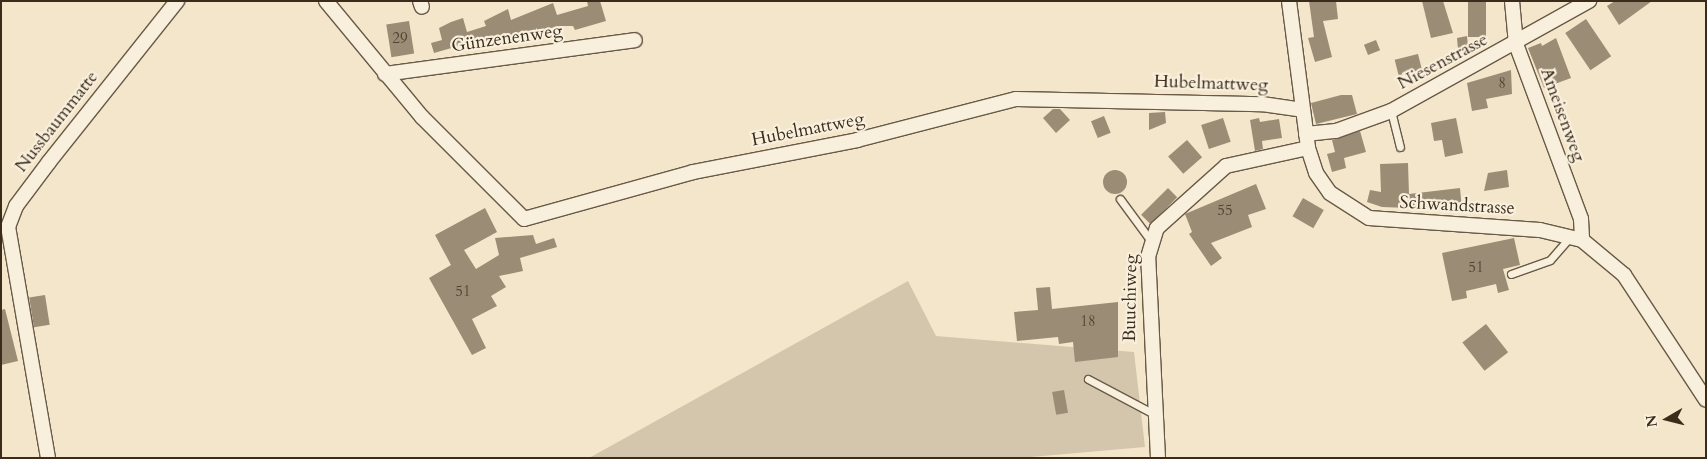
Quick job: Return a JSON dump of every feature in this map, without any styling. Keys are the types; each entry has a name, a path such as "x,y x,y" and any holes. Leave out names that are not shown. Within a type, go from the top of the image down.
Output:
{"street":[{"name":"Nussbaummatte","path":"48,458 8,227 16,206 176,1"},
{"path":"326,1 385,74"},
{"name":"Schwandstrasse","path":"1289,1 1307,141 1316,173 1330,193 1369,218 1576,238"},
{"name":"Ameisenweg","path":"1512,1 1516,44 1581,219 1576,238"},
{"name":"Niesenstrasse","path":"1307,141 1391,111 1516,44 1582,3"},
{"name":"Günzenenweg","path":"385,74 634,40"},
{"name":"Hubelmattweg","path":"385,74 524,219 693,172 857,140 1016,99 1262,104 1303,110"},
{"name":"Buuchiweg","path":"1158,458 1148,293 1151,241 1165,217 1226,166 1307,141"},
{"path":"1576,238 1624,275 1706,400"}],"lane":[{"path":"1391,111 1400,147"},
{"path":"1120,199 1151,241"},
{"path":"1511,274 1550,260 1576,238"},
{"path":"1088,379 1154,414"}],"shaded area":[{"path":"908,281 936,336 1134,352 1145,447 1020,458 589,458"}],"building":[{"path":"587,1 600,1 606,21 575,30 573,26 560,26 484,43 483,39 434,53 431,43 442,40 439,28 451,22 463,18 467,32 486,26 484,21 508,9 511,20 553,3 557,15 588,6"},
{"path":"1309,1 1336,1 1338,19 1323,21 1332,57 1315,62 1308,38 1314,37"},
{"path":"1422,1 1443,1 1453,33 1431,38"},
{"path":"1468,1 1486,1 1486,37 1468,37"},
{"path":"1615,1 1652,1 1619,25 1607,6"},
{"path":"1586,19 1611,56 1590,70 1565,33"},
{"path":"409,21 414,54 391,57 386,25"},
{"path":"1467,36 1468,47 1458,49 1457,38"},
{"path":"1556,38 1571,78 1544,88 1528,48 1541,43 1542,46"},
{"path":"1376,40 1380,50 1368,55 1364,45"},
{"path":"1418,54 1422,70 1399,75 1395,60"},
{"path":"1511,70 1512,94 1486,99 1488,108 1472,111 1467,83"},
{"path":"1341,95 1352,95 1357,114 1316,124 1311,103"},
{"path":"1053,109 1060,109 1070,120 1056,133 1043,118"},
{"path":"1165,112 1166,123 1149,130 1149,113"},
{"path":"1104,116 1111,133 1098,138 1091,121"},
{"path":"1223,118 1231,142 1209,149 1201,125"},
{"path":"1259,118 1260,122 1279,119 1282,138 1262,141 1263,149 1255,151 1250,120"},
{"path":"1456,118 1463,153 1445,157 1442,140 1434,141 1431,123"},
{"path":"1360,131 1366,152 1344,158 1346,168 1332,172 1327,154 1335,152 1332,140"},
{"path":"1187,140 1202,157 1183,174 1168,156"},
{"path":"1408,163 1409,194 1460,188 1462,210 1382,207 1367,202 1370,190 1381,192 1380,164"},
{"path":"1115,170 1120,171 1126,177 1126,187 1120,193 1115,194 1110,193 1104,187 1103,182 1104,177 1110,171"},
{"path":"1507,170 1509,187 1484,191 1488,173"},
{"path":"1256,184 1266,209 1248,215 1252,227 1211,243 1222,258 1211,266 1189,234 1192,232 1185,214"},
{"path":"1168,188 1177,197 1150,224 1141,215"},
{"path":"1303,198 1324,210 1313,228 1292,216"},
{"path":"485,208 497,232 464,250 476,269 499,255 495,238 533,235 536,244 554,238 557,247 520,258 523,271 499,276 506,287 491,296 497,306 472,319 486,348 472,355 429,278 451,265 435,235"},
{"path":"1514,238 1520,265 1503,269 1509,290 1498,293 1496,284 1466,291 1467,298 1452,301 1442,253"},
{"path":"1050,287 1052,309 1118,302 1118,357 1075,362 1073,342 1059,344 1058,337 1017,341 1014,312 1038,310 1036,288"},
{"path":"45,295 50,325 34,327 29,298"},
{"path":"5,309 18,361 1,365 1,310"},
{"path":"1486,324 1508,352 1485,371 1462,342"},
{"path":"1064,390 1068,413 1056,415 1052,392"}]}
